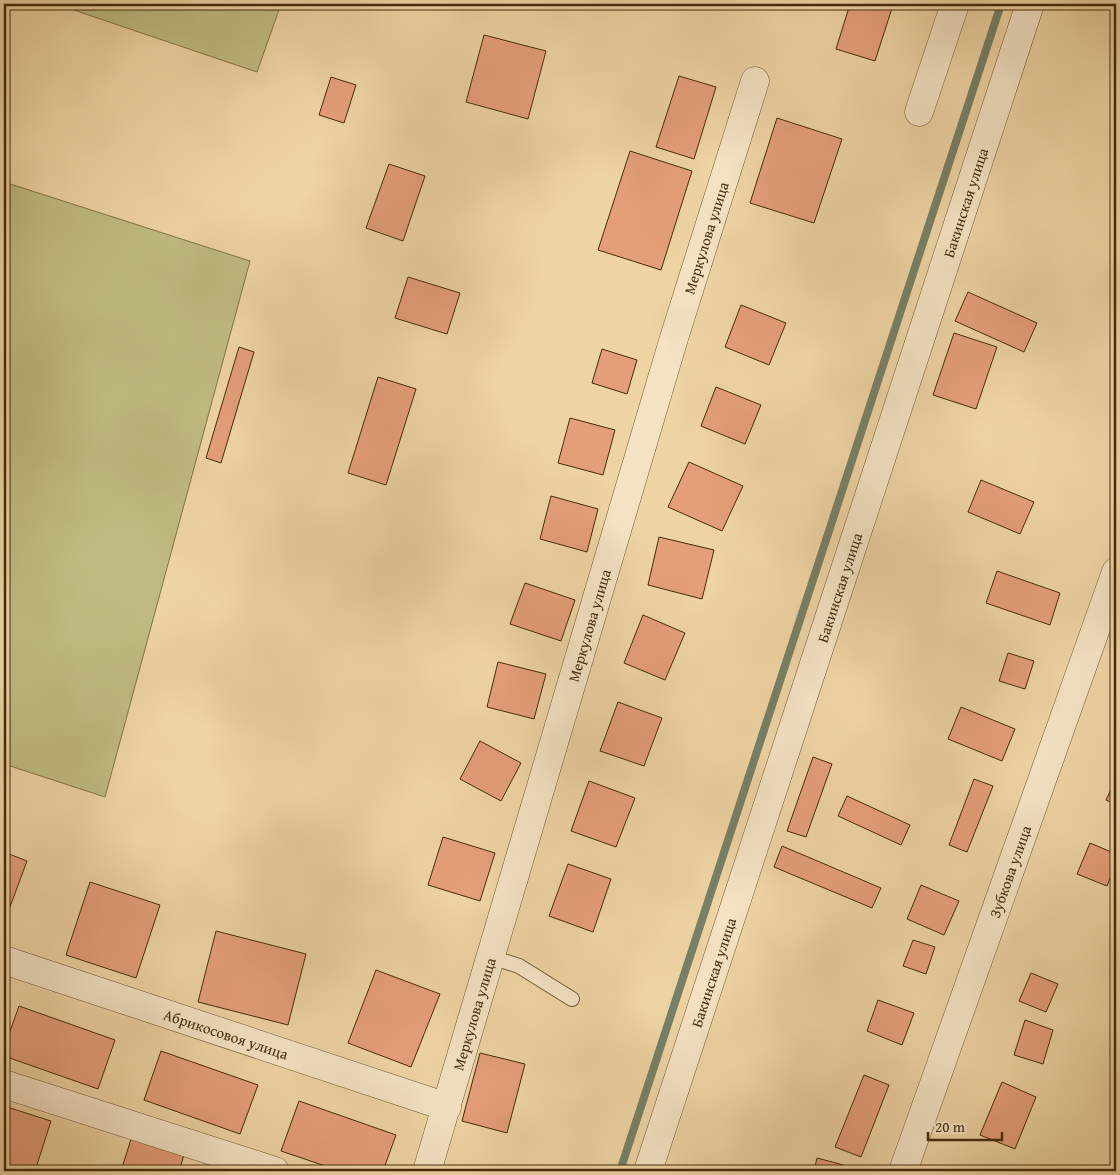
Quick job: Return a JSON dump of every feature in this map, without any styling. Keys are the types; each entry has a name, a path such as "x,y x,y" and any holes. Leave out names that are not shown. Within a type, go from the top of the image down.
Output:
{"street":[{"path":"919,112 955,4"},
{"name":"Бакинская улица","path":"648,1171 1030,4"},
{"name":"Меркулова улица","path":"427,1171 674,338 755,82"},
{"name":"Зубкова улица","path":"903,1171 1116,572"},
{"name":"Абрикосовоя улица","path":"4,960 447,1107"},
{"path":"4,1084 275,1171"}],"lane":[{"path":"491,957 519,966 572,999"}],"shaded area":[{"path":"56,4 281,4 257,72"},
{"path":"4,182 250,261 105,797 4,764"}],"building":[{"path":"850,4 893,5 875,61 836,49"},
{"path":"484,35 546,51 528,119 466,102"},
{"path":"679,76 716,87 694,159 656,147"},
{"path":"331,77 356,85 344,123 319,115"},
{"path":"777,118 842,139 814,223 750,203"},
{"path":"630,151 692,171 661,270 598,250"},
{"path":"389,164 425,176 403,241 366,228"},
{"path":"408,277 460,293 447,334 395,318"},
{"path":"968,292 1037,323 1024,352 955,321"},
{"path":"741,305 786,323 769,365 725,347"},
{"path":"954,333 997,347 976,409 933,395"},
{"path":"239,347 254,352 221,463 206,458"},
{"path":"602,349 637,360 627,394 592,383"},
{"path":"378,377 416,389 386,485 348,473"},
{"path":"716,387 761,405 745,444 701,426"},
{"path":"570,418 615,430 603,475 558,463"},
{"path":"689,462 743,486 722,531 668,507"},
{"path":"981,480 1034,502 1020,534 968,512"},
{"path":"551,496 598,509 587,552 540,539"},
{"path":"659,537 714,550 702,599 648,585"},
{"path":"997,571 1060,593 1050,625 986,603"},
{"path":"525,583 575,600 561,641 510,624"},
{"path":"643,615 685,633 665,680 624,663"},
{"path":"1008,653 1034,661 1025,689 999,681"},
{"path":"498,662 546,674 534,719 487,707"},
{"path":"618,702 662,718 644,766 600,751"},
{"path":"961,707 1015,729 1002,761 948,739"},
{"path":"480,741 521,763 501,801 460,779"},
{"path":"813,757 832,764 806,837 787,831"},
{"path":"974,779 993,786 967,852 949,845"},
{"path":"1116,779 1116,805 1106,800"},
{"path":"589,781 635,798 616,847 571,831"},
{"path":"847,796 910,825 901,845 838,816"},
{"path":"443,837 495,853 480,901 428,885"},
{"path":"1090,843 1116,854 1116,864 1107,886 1077,874"},
{"path":"782,846 881,888 872,908 774,867"},
{"path":"4,852 27,861 4,923"},
{"path":"568,864 611,879 593,932 549,916"},
{"path":"90,882 160,905 136,978 66,955"},
{"path":"921,885 959,901 944,935 907,919"},
{"path":"216,931 306,954 288,1025 198,1002"},
{"path":"913,940 935,947 926,974 903,966"},
{"path":"376,970 440,994 411,1067 348,1043"},
{"path":"1031,973 1058,984 1046,1012 1019,1001"},
{"path":"878,1000 914,1013 902,1045 867,1031"},
{"path":"19,1006 115,1040 98,1089 4,1056 4,1048"},
{"path":"1025,1020 1053,1030 1043,1064 1014,1055"},
{"path":"161,1051 258,1085 240,1134 144,1100"},
{"path":"480,1053 525,1064 507,1133 462,1121"},
{"path":"864,1075 889,1085 861,1157 835,1147"},
{"path":"1002,1082 1036,1097 1015,1149 980,1135"},
{"path":"299,1101 396,1135 383,1171 340,1171 281,1151"},
{"path":"4,1106 51,1121 35,1171 4,1171"},
{"path":"132,1136 185,1152 179,1171 121,1171"},
{"path":"817,1158 855,1168 854,1171 814,1171"}],"waterway":[{"path":"620,1171 1001,4"}]}
